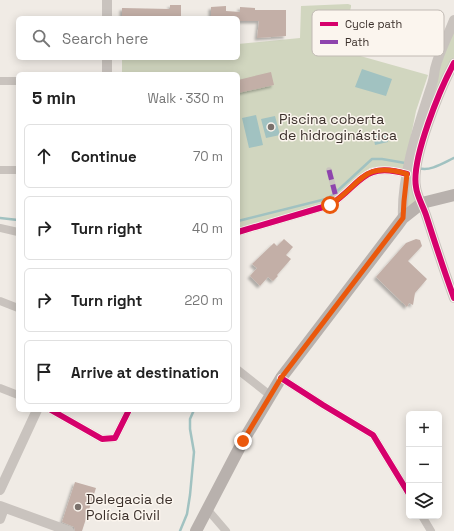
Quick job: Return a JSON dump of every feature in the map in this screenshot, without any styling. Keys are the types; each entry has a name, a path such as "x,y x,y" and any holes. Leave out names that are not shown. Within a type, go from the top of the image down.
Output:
{"main road":[{"path":"196,531 243,441 281,378 403,218 422,203 454,196"}],"street":[{"path":"107,0 107,16"},
{"path":"444,45 454,20"},
{"path":"403,218 404,201 412,168 418,127 440,56"},
{"path":"107,60 107,72"},
{"path":"454,63 436,102 412,168 416,186 454,298"},
{"path":"0,81 16,81"},
{"path":"240,231 324,207 337,201 369,172 379,169 398,171 412,168"},
{"path":"0,170 16,170"},
{"path":"329,170 337,201"},
{"path":"0,228 16,232"},
{"path":"0,300 16,307"},
{"path":"240,372 271,396"},
{"path":"281,378 373,435 406,489"},
{"path":"0,388 16,394"},
{"path":"0,490 36,412"},
{"path":"55,412 102,439 114,438 128,412"},
{"path":"0,519 2,507 69,531"},
{"path":"207,509 226,531"},
{"path":"424,519 432,531"}],"green space":[{"path":"351,5 350,10 312,10 312,56 360,56 428,75 416,111 404,171 382,166 370,168 360,175 338,196 324,203 240,228 240,72 122,72 122,60 240,60 240,44 300,38 301,6"},
{"path":"454,24 454,60 421,143 419,201 410,207 407,206 410,172 416,141"}],"water":[{"path":"362,69 392,79 386,96 355,87"},
{"path":"256,115 263,145 249,148 242,118"},
{"name":"Piscina coberta de hidroginástica","path":"275,116 280,135 266,138 261,119"},
{"path":"386,132 388,142 375,145 373,135"}],"building":[{"path":"170,5 181,5 181,16 122,16 122,8 170,9"},
{"path":"226,6 226,11 240,12 240,7 255,8 255,10 286,10 286,36 257,38 259,21 240,21 240,16 211,16 211,7"},
{"path":"271,72 274,85 240,93 240,80"},
{"path":"284,239 293,247 286,255 291,259 273,281 268,277 260,286 250,276 257,268 252,264 274,243 277,246"},
{"path":"416,239 420,240 422,246 408,261 427,279 415,293 413,305 409,303 407,307 376,277 406,243"},
{"name":"Delegacia de Polícia Civil","path":"75,482 96,488 82,531 75,531 74,527 62,522"}],"waterway":[{"path":"419,168 433,168 454,158"},
{"path":"240,220 326,199 334,194 372,159 382,159 405,163"},
{"path":"0,218 16,220"},
{"path":"180,531 187,514 190,495 194,452 190,429 190,419 193,412"}],"marked path":[{"path":"329,170 337,201"}],"cycle path":[{"path":"454,63 441,89 428,124 422,142 416,175 416,187 418,194 454,298"},
{"path":"240,231 330,205 371,173 380,170 407,174"},
{"path":"281,378 373,435 406,489"},
{"path":"55,412 102,439 115,438 128,412"}],"place":[{"name":"Piscina coberta de hidroginástica","path":"271,127"},
{"name":"Delegacia de Polícia Civil","path":"78,507"}],"route":[{"path":"243,441 281,378 403,218 407,174 398,171 379,169 369,172 340,199 330,205"}]}
